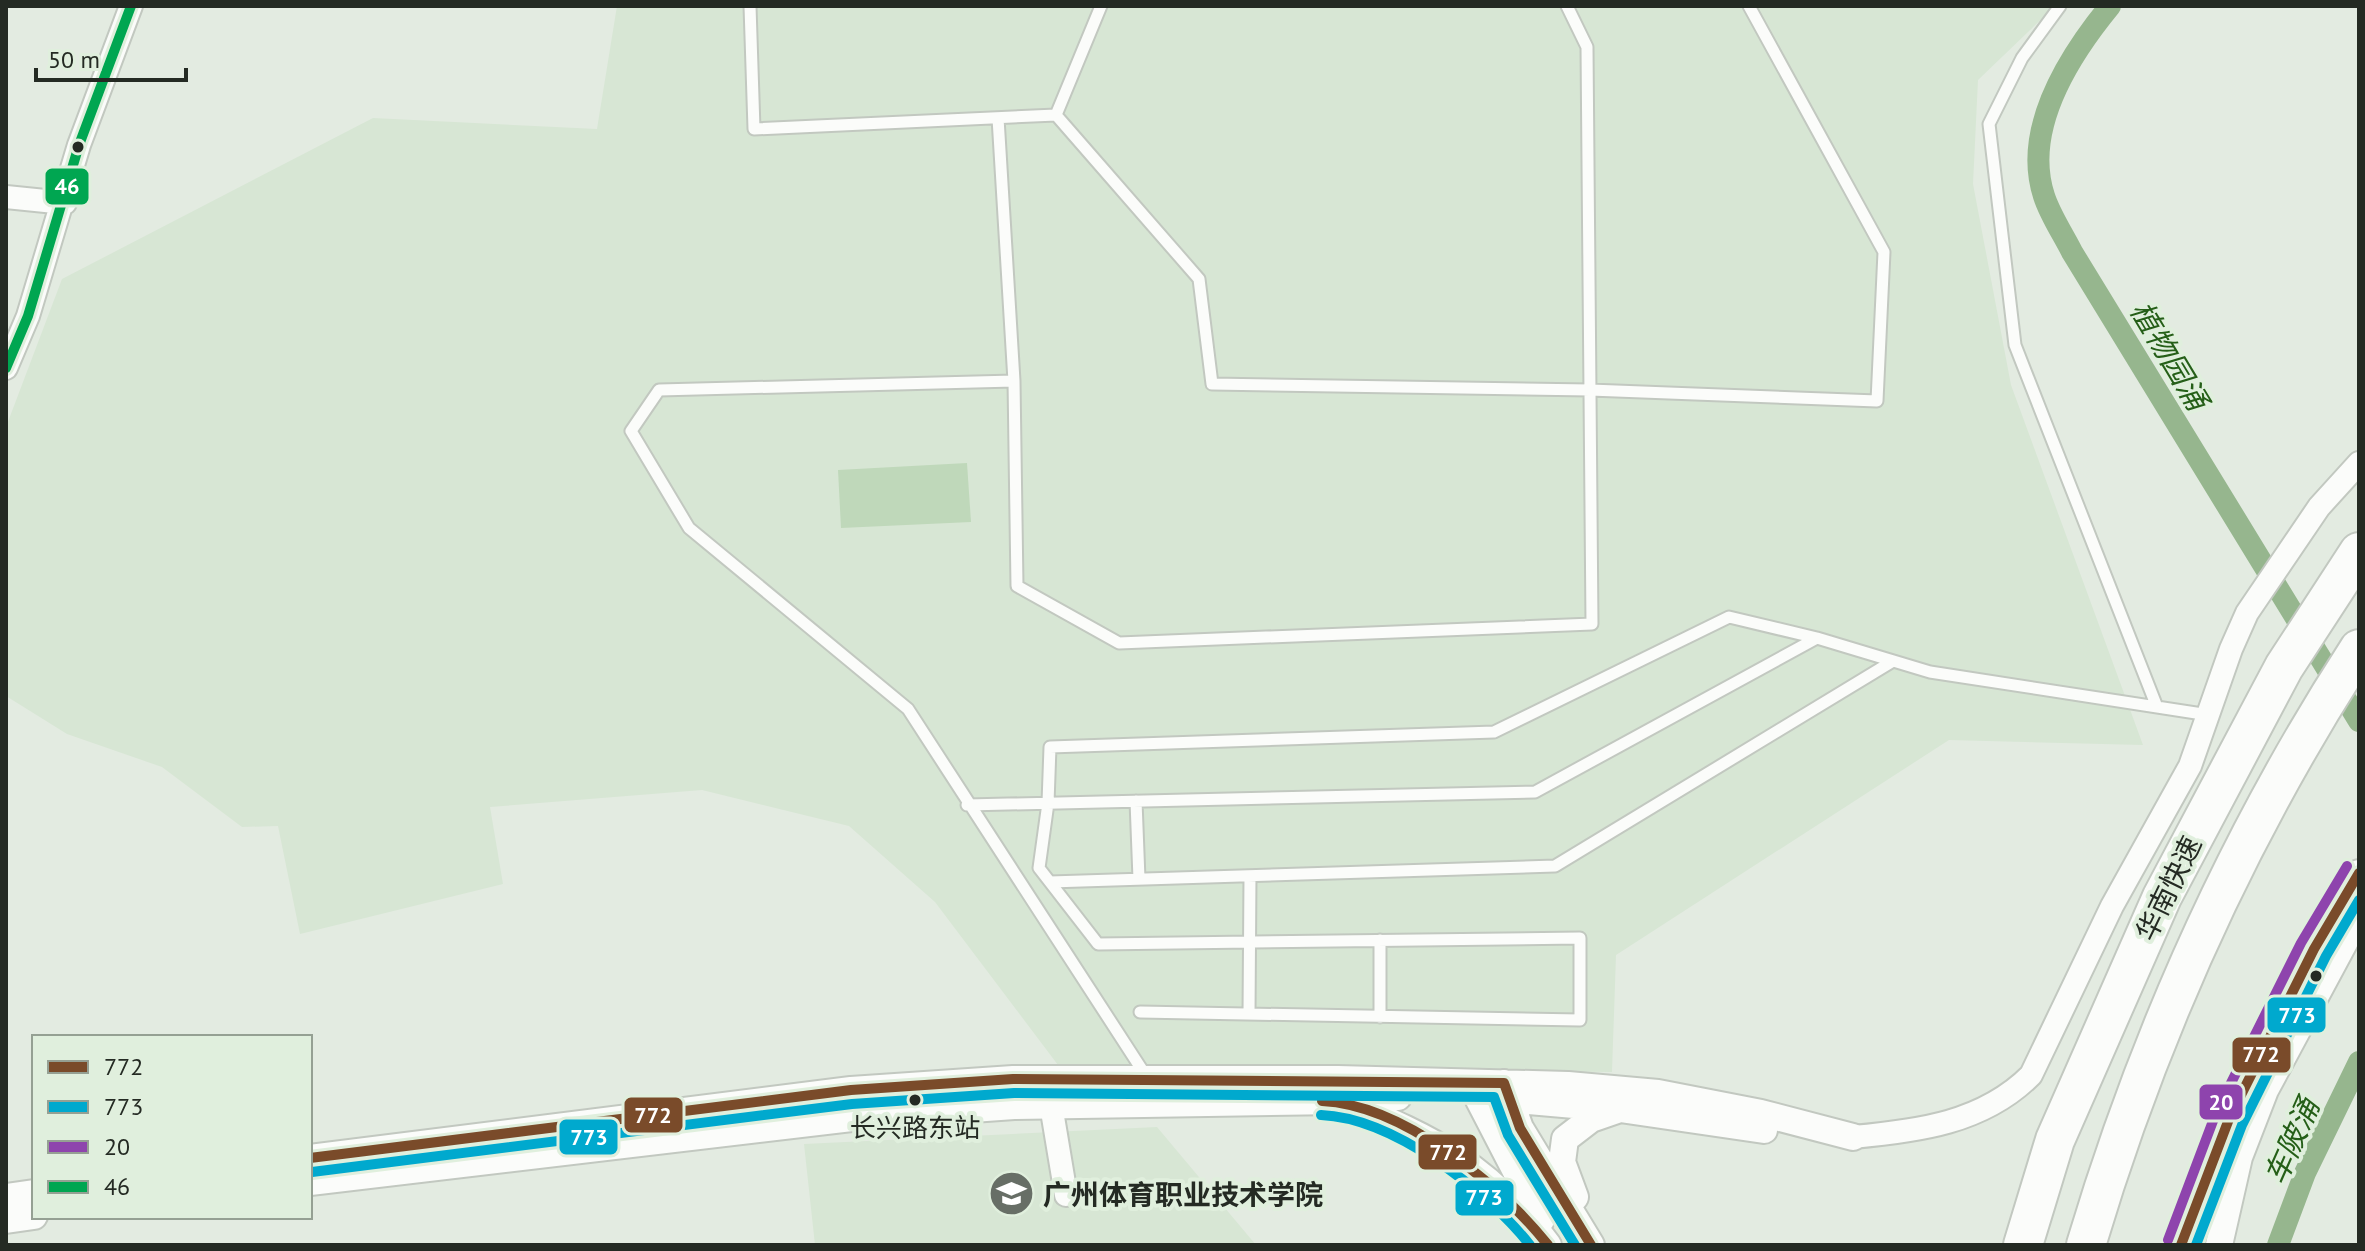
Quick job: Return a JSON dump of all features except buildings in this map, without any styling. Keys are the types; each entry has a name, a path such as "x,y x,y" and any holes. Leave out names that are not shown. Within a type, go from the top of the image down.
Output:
{"highway":[{"name":"华南快速","path":"2023,1245 2055,1140 2180,860 2284,667 2349,566"},
{"name":"华南快速","path":"2086,1245 2140,1078 2186,967 2250,836 2359,649"}],"street":[{"path":"6,368 28,316 65,203 79,145 131,6"},
{"path":"6,197 65,203"},
{"path":"1507,1092 1784,1133 1853,1137 1943,1124 2010,1096 2031,1075 2112,906 2190,766 2231,649 2247,613 2319,507 2359,463"},
{"path":"2181,1245 2229,1119 2314,949 2357,875"},
{"path":"2219,1245 2239,1157 2265,1090 2359,915"},
{"path":"312,1158 851,1090 1013,1079 1150,1091 1340,1101 1478,1091"},
{"path":"312,1182 844,1118 1051,1105 1150,1091 1658,1093 1761,1113 1853,1137"},
{"path":"1478,1091 1551,1245"},
{"path":"1507,1092 1520,1128 1587,1238"},
{"path":"1340,1101 1420,1134 1469,1163 1519,1206 1551,1245"},
{"path":"1051,1105 1066,1195"},
{"path":"1587,1238 1562,1162 1565,1139 1591,1119 1620,1109"},
{"path":"6,1197 32,1193"},
{"path":"6,1220 32,1216"}],"lane":[{"path":"750,6 754,129 1056,115"},
{"path":"1056,115 1101,6"},
{"path":"998,118 1014,381 1017,586 1119,643 1592,624 1587,47 1567,6"},
{"path":"1056,115 1199,279 1212,384 1590,390 1877,401 1884,252 1749,6"},
{"path":"2060,6 2022,58 1989,124 2015,345 2157,707"},
{"path":"1014,381 659,390 631,431 689,528 908,709 1150,1091"},
{"path":"1140,1012 1580,1020 1580,938 1098,944 1039,868 1048,803 1050,747 1494,732 1729,617 1817,638 1930,672 2210,715"},
{"path":"967,805 1535,792 1817,638"},
{"path":"1050,882 1555,866 1893,661"},
{"path":"1136,801 1139,879"},
{"path":"1249,1014 1250,876"},
{"path":"1380,940 1380,1017"}],"shaded area":[{"path":"617,6 2055,6 1978,80 1973,184 2011,385 2143,745 1949,740 1616,955 1612,1072 1058,1065 935,902 849,826 702,790 490,807 503,884 300,934 278,826 242,827 162,767 67,734 6,696 6,427 62,279 373,118 597,129"},
{"name":"广州体育职业技术学院","path":"1157,1127 1256,1245 815,1245 804,1144"}],"green space":[{"path":"967,463 971,522 841,528 838,470"}],"waterway":[{"name":"植物园涌","path":"2110,6 2065,70 2044,120 2039,145 2039,171 2044,196 2072,252 2359,721"},
{"name":"车陂涌","path":"2278,1245 2305,1173 2359,1062"}],"transit line":[{"name":"46","path":"6,368 28,316 79,145 131,6"},
{"name":"20","path":"2168,1240 2216,1113 2301,943 2347,866"},
{"name":"772","path":"2181,1245 2229,1119 2314,949 2359,873"},
{"name":"773","path":"2196,1245 2242,1125 2326,956 2359,900"},
{"name":"772","path":"312,1158 851,1090 1013,1079 1504,1083 1520,1128 1591,1245"},
{"name":"773","path":"312,1172 852,1104 1014,1093 1494,1097 1508,1135 1575,1245"},
{"name":"772","path":"1322,1101 1353,1106 1417,1132 1504,1197 1548,1245"},
{"name":"773","path":"1321,1115 1349,1119 1378,1129 1436,1160 1489,1202 1530,1245"}],"place":[{"name":"长兴路东站","path":"915,1100"},
{"name":"广州体育职业技术学院","path":"1012,1194"}]}
